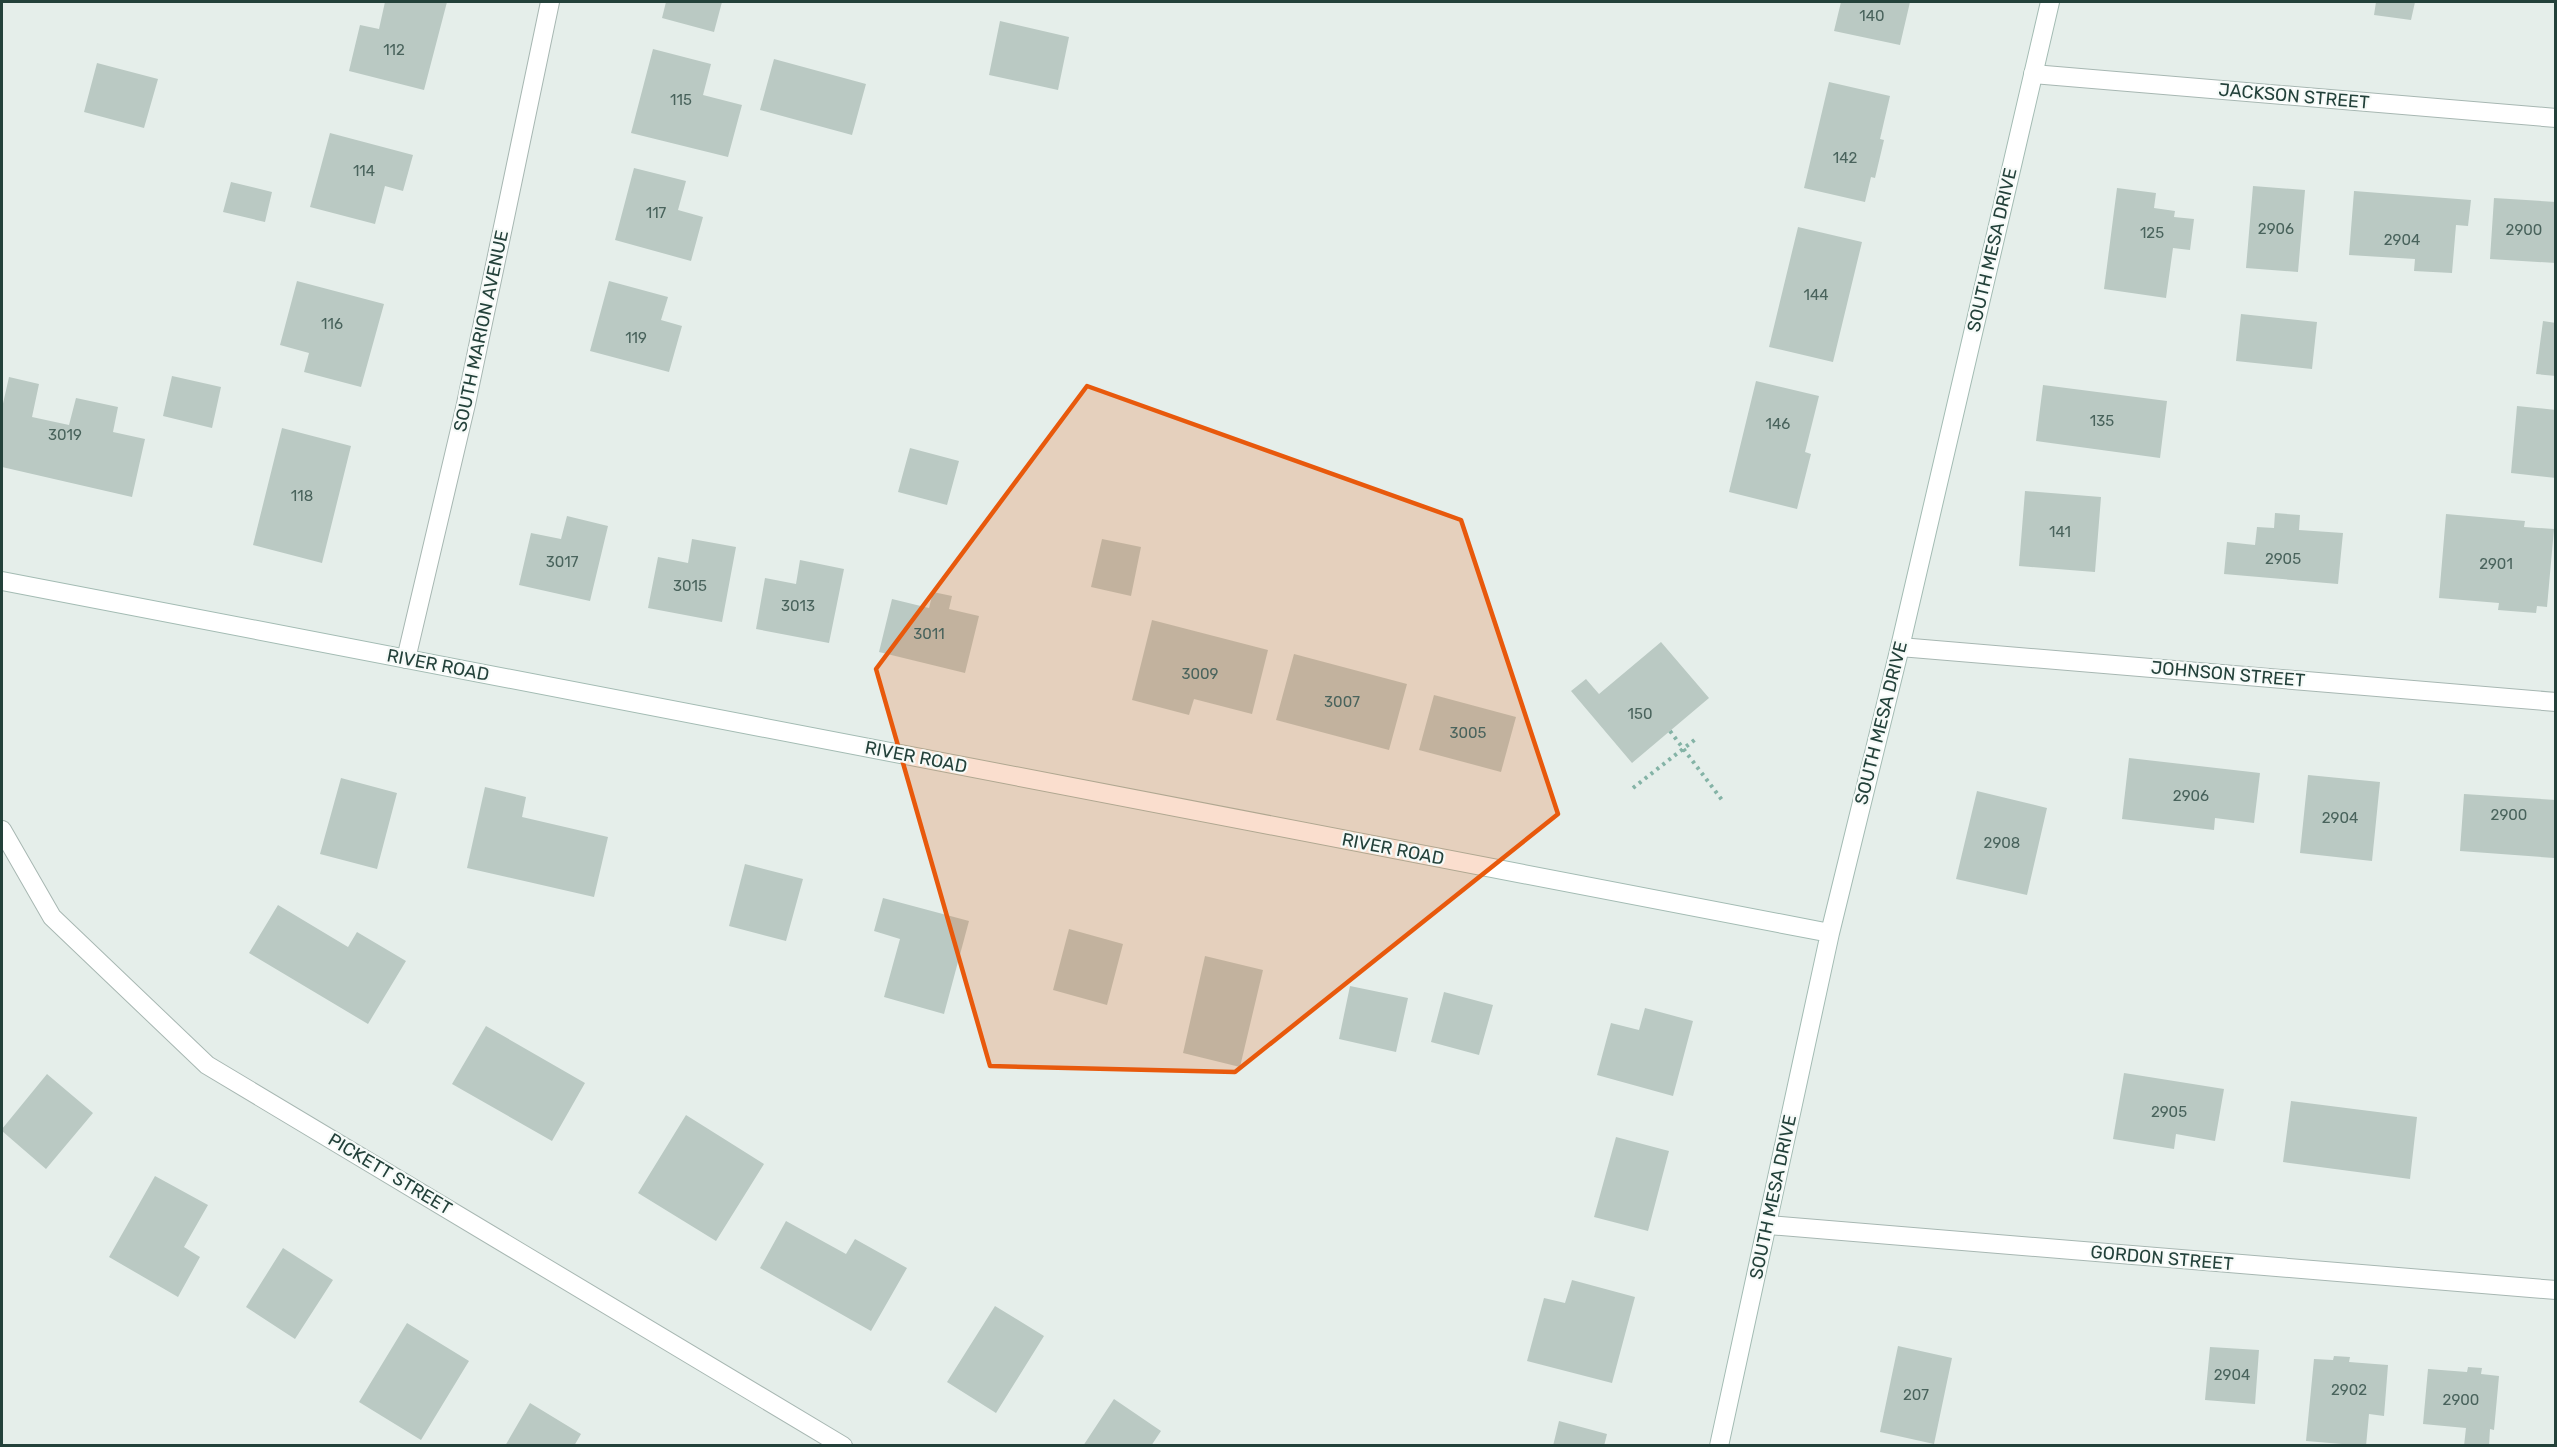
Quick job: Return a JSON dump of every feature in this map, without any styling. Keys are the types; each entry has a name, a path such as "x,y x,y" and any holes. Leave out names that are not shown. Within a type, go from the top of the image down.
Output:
{"street":[{"name":"SOUTH MARION AVENUE","path":"406,659 466,404 550,2"},
{"name":"SOUTH MESA DRIVE","path":"1719,1446 1830,933 1900,647 2050,2"},
{"name":"JACKSON STREET","path":"2033,74 2556,118"},
{"name":"RIVER ROAD","path":"2,581 1830,933"},
{"name":"JOHNSON STREET","path":"1900,647 2556,702"},
{"name":"PICKETT STREET","path":"2,830 52,917 207,1065 843,1446"},
{"name":"GORDON STREET","path":"1768,1225 2556,1290"}],"path":[{"path":"1670,731 1722,800"},
{"path":"1633,788 1697,738"}],"highlighted area":[{"path":"1087,386 1461,520 1558,814 1235,1072 990,1066 876,669"}],"building":[{"path":"385,2 447,2 424,90 349,71 360,25 379,29"},
{"path":"666,2 722,2 714,32 662,18"},
{"path":"1841,2 1910,2 1900,45 1834,31"},
{"path":"2376,2 2415,2 2411,20 2374,15"},
{"path":"1000,21 1069,37 1058,90 989,75"},
{"path":"653,49 711,64 703,95 742,105 728,157 631,133"},
{"path":"774,59 866,84 852,135 760,110"},
{"path":"97,63 158,79 144,128 84,112"},
{"path":"1829,82 1890,96 1880,139 1884,140 1875,178 1871,177 1865,202 1804,188"},
{"path":"330,133 413,155 403,191 385,186 375,224 310,207"},
{"path":"634,168 686,181 678,210 703,217 691,261 615,240"},
{"path":"231,182 272,192 265,222 223,212"},
{"path":"2253,186 2305,190 2298,272 2246,268"},
{"path":"2117,188 2156,193 2154,208 2175,211 2174,217 2194,219 2190,250 2173,248 2166,298 2104,289"},
{"path":"2354,191 2471,200 2468,226 2456,225 2452,273 2414,271 2415,259 2349,255"},
{"path":"2494,198 2556,202 2556,263 2490,259"},
{"path":"1798,227 1862,242 1833,362 1769,347"},
{"path":"297,281 384,304 361,387 304,372 309,353 280,345"},
{"path":"609,281 668,297 661,320 682,326 669,372 590,351"},
{"path":"2241,314 2317,322 2312,369 2236,361"},
{"path":"2543,321 2556,323 2556,376 2536,374"},
{"path":"172,376 221,387 212,428 163,416"},
{"path":"9,377 39,384 32,417 69,425 76,398 118,407 113,432 145,439 132,497 2,467 2,408"},
{"path":"1756,381 1819,396 1805,452 1811,454 1797,509 1729,492"},
{"path":"2043,385 2167,401 2160,458 2036,441"},
{"path":"2517,406 2556,410 2556,478 2511,473"},
{"path":"282,428 351,446 322,563 253,545"},
{"path":"910,448 959,461 947,505 898,492"},
{"path":"2025,491 2101,497 2095,572 2019,566"},
{"path":"2275,513 2300,515 2299,530 2343,533 2338,584 2224,574 2227,542 2255,545 2257,527 2274,528"},
{"path":"2446,514 2525,521 2524,527 2554,529 2547,607 2537,606 2536,613 2498,610 2499,603 2439,598"},
{"path":"567,516 608,526 590,601 519,585 531,533 561,539"},
{"path":"692,539 736,547 722,622 648,608 658,557 688,563"},
{"path":"1102,539 1141,547 1131,596 1091,587"},
{"path":"800,560 844,569 829,643 756,629 765,578 796,584"},
{"path":"933,592 952,596 949,609 979,616 965,673 879,652 892,599 929,608"},
{"path":"1152,620 1268,650 1252,714 1194,699 1189,715 1132,700"},
{"path":"1661,642 1709,698 1632,763 1571,691 1586,679 1599,694"},
{"path":"1294,654 1407,684 1389,750 1276,720"},
{"path":"1434,695 1516,717 1501,772 1419,750"},
{"path":"2129,758 2260,773 2254,823 2215,818 2214,830 2122,819"},
{"path":"2308,775 2380,782 2372,861 2300,853"},
{"path":"341,778 397,793 377,869 320,854"},
{"path":"485,787 526,797 522,817 608,837 594,897 467,868"},
{"path":"1977,791 2047,808 2027,895 1956,879"},
{"path":"2464,794 2556,800 2554,858 2460,851"},
{"path":"745,864 803,879 786,941 729,926"},
{"path":"883,898 969,921 944,1014 884,997 900,939 874,931"},
{"path":"278,905 348,947 357,932 406,961 368,1024 249,953"},
{"path":"1069,929 1123,944 1107,1005 1053,990"},
{"path":"1205,956 1263,970 1240,1067 1183,1053"},
{"path":"1350,986 1408,998 1396,1052 1339,1039"},
{"path":"1444,992 1493,1005 1479,1055 1431,1042"},
{"path":"1645,1008 1693,1021 1673,1096 1597,1075 1611,1023 1639,1030"},
{"path":"486,1026 585,1083 552,1141 452,1084"},
{"path":"2124,1073 2224,1089 2215,1141 2176,1134 2174,1149 2113,1139"},
{"path":"47,1074 93,1113 46,1169 2,1129"},
{"path":"2291,1101 2417,1117 2410,1179 2283,1162"},
{"path":"686,1115 764,1164 716,1241 638,1193"},
{"path":"1616,1137 1669,1151 1648,1231 1594,1217"},
{"path":"155,1176 208,1205 184,1247 200,1257 178,1297 109,1257"},
{"path":"786,1221 846,1254 855,1239 907,1268 871,1331 760,1268"},
{"path":"283,1248 333,1280 295,1339 246,1307"},
{"path":"1572,1280 1635,1297 1612,1383 1527,1361 1544,1298 1565,1303"},
{"path":"995,1306 1044,1336 996,1413 947,1382"},
{"path":"407,1323 469,1361 421,1440 359,1402"},
{"path":"1898,1346 1952,1358 1934,1444 1880,1432"},
{"path":"2210,1347 2259,1350 2255,1404 2205,1400"},
{"path":"2334,1356 2350,1357 2349,1362 2388,1365 2384,1416 2369,1414 2366,1446 2306,1441 2314,1359 2333,1360"},
{"path":"2468,1367 2482,1368 2481,1374 2499,1376 2494,1430 2490,1429 2489,1446 2464,1446 2466,1428 2423,1424 2428,1369 2467,1372"},
{"path":"1114,1399 1161,1431 1151,1446 1083,1446"},
{"path":"530,1403 581,1434 574,1446 505,1446"},
{"path":"1559,1421 1607,1434 1604,1446 1553,1446"}]}
